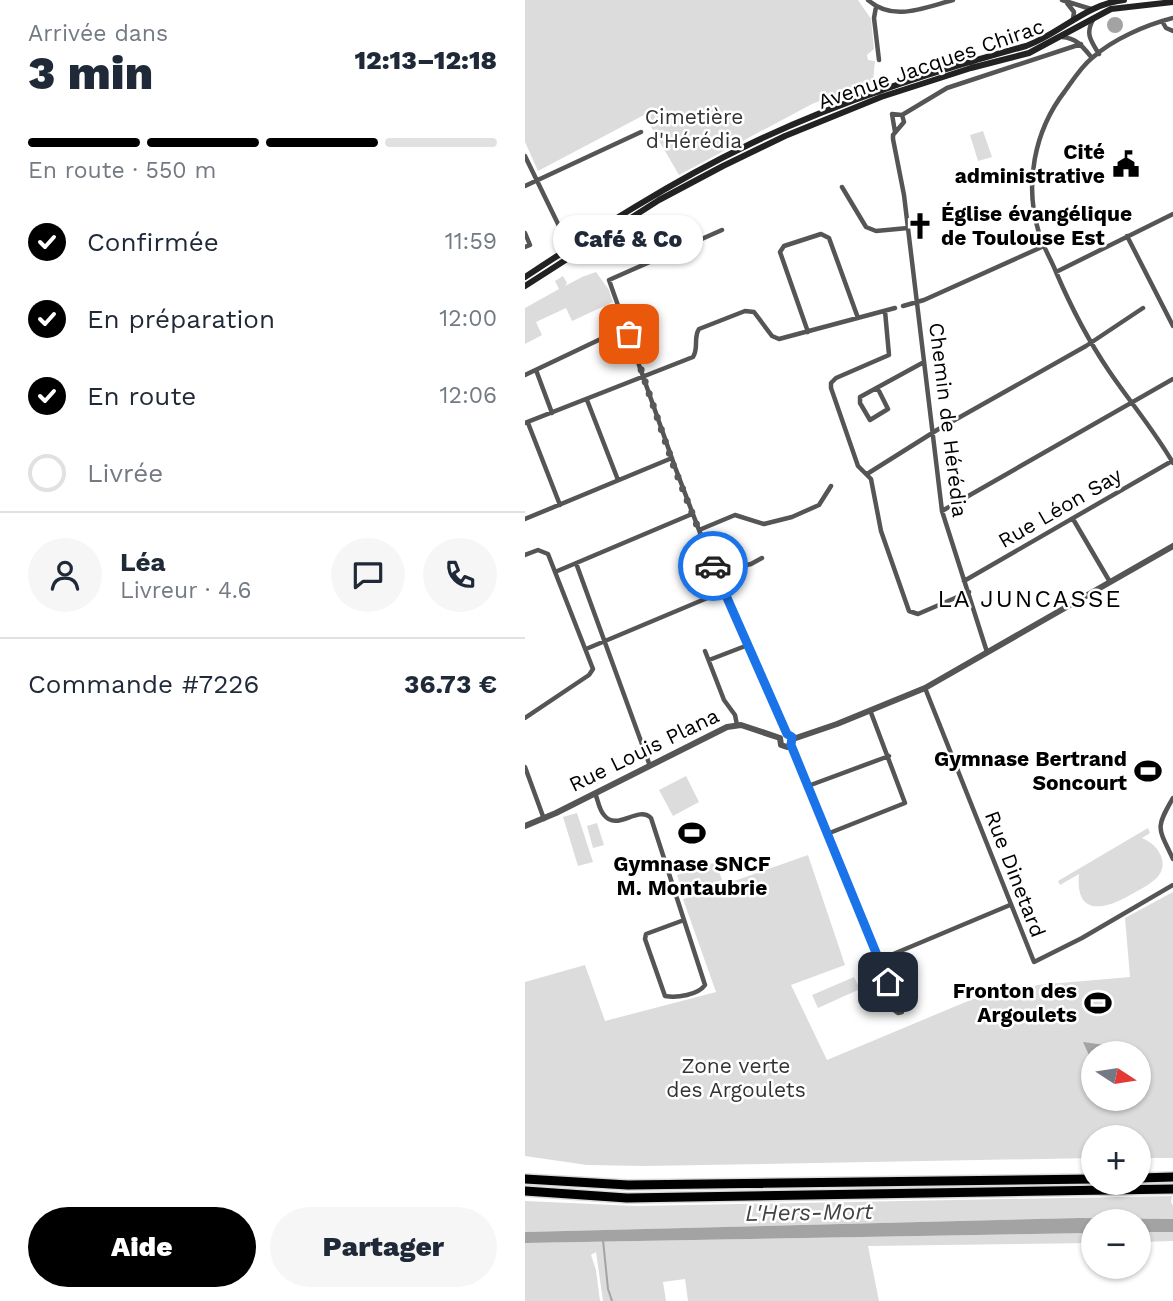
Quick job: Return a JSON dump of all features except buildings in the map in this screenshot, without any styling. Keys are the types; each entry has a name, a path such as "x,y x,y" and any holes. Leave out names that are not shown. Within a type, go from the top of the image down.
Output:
{"highway":[{"path":"1151,1178 1173,1177"},
{"path":"525,1179 641,1185 1081,1179"},
{"path":"525,1194 732,1197 1173,1189"}],"main road":[{"name":"Avenue Jacques Chirac","path":"525,277 636,205 750,144 887,87 1038,42 1072,21 1118,0 1124,0"},
{"name":"Avenue Jacques Chirac","path":"525,286 630,218 690,183 759,148 881,96 1029,53 1061,37 1093,13 1119,7 1173,2"}],"street":[{"path":"867,0 887,12 905,13 953,0"},
{"path":"1063,0 1093,13 1088,32 1090,41 1099,54"},
{"path":"1063,0 1074,12 1072,21"},
{"path":"876,7 874,18 879,60"},
{"path":"1173,18 1133,34 1092,58 1056,103 1044,124 1036,146 1033,169 1035,209 1044,246 1069,304 1091,342 1173,462"},
{"path":"1162,21 1166,28 1173,31"},
{"path":"1061,37 1071,38 1080,44 1092,58"},
{"path":"902,115 947,88 1080,44"},
{"name":"Chemin de Hérédia","path":"895,132 904,122 902,115 892,114 895,132 893,139 902,180 942,511 987,652"},
{"path":"525,186 641,132"},
{"path":"525,156 560,228"},
{"path":"842,187 869,229 908,228"},
{"path":"1056,272 1173,214"},
{"path":"722,230 609,280 671,458 715,572 809,786 897,1004"},
{"path":"525,233 530,245 525,247"},
{"path":"808,332 780,252 784,246 821,234 829,237 858,318"},
{"path":"1127,236 1173,327"},
{"path":"903,306 1044,246"},
{"path":"560,505 526,423 693,357 699,329 745,311 754,312 777,338 895,308"},
{"path":"867,474 1143,309"},
{"path":"885,311 889,355 836,378 830,386 858,466 871,479 881,531 909,611 919,614 969,592"},
{"path":"525,375 626,327"},
{"path":"876,389 888,410 870,420 859,399 861,396 924,362"},
{"path":"536,370 552,412"},
{"path":"942,511 1173,379"},
{"path":"587,400 618,481"},
{"path":"525,519 671,458"},
{"name":"Rue Léon Say","path":"964,581 1173,462"},
{"path":"699,530 735,515 764,524 792,517 819,505 831,486"},
{"path":"555,572 692,514"},
{"path":"1073,519 1109,582"},
{"path":"788,739 830,726 925,688 1173,546"},
{"path":"525,555 538,550 549,556 592,663 591,672 525,718"},
{"path":"715,572 751,564 762,558"},
{"path":"576,563 650,766"},
{"path":"586,649 724,591"},
{"path":"709,660 748,645"},
{"path":"705,651 724,700 735,715 737,725"},
{"name":"Rue Dinetard","path":"925,688 1031,958 1037,962 1173,885"},
{"path":"827,834 905,803 870,709"},
{"name":"Rue Louis Plana","path":"525,826 727,727 750,727 788,739"},
{"path":"809,786 889,756"},
{"path":"525,767 544,819"},
{"path":"595,793 604,816 610,819 621,821 642,813 651,818 684,920 705,985 699,992 665,996 645,939 646,934 684,920"},
{"path":"1173,797 1160,822 1160,830 1173,859"},
{"path":"879,960 1010,905"}],"green space":[{"name":"Cimetière d'Hérédia","path":"525,0 858,0 871,19 874,49 867,55 868,60 875,61 873,81 812,104 679,175 644,115 538,171 525,142"},
{"path":"983,131 992,157 978,161 970,135"},
{"path":"596,272 609,290 613,302 572,321 566,308 536,322 542,335 525,344 525,308 559,289 555,281 563,276 567,283 565,286"},
{"path":"686,776 699,802 673,816 659,790"},
{"path":"577,813 593,862 578,866 563,817"},
{"path":"597,823 604,845 593,848 587,826"},
{"path":"1148,828 1150,833 1142,838 1154,846 1163,863 1159,875 1147,885 1110,904 1093,906 1081,897 1079,874 1060,885 1058,881"},
{"name":"Zone verte des Argoulets","path":"808,855 845,965 791,985 827,1060 1004,986 1027,991 1037,985 1130,977 1125,918 1173,892 1173,1158 1151,1158 1151,1125 1081,1125 1081,1158 645,1166 587,1165 525,1156 525,982 585,965 605,1021 716,992 683,899"},
{"path":"716,862 722,880 683,894 677,875"},
{"path":"854,977 860,989 818,1008 812,995"},
{"path":"1172,1196 1173,1219 1151,1219 1151,1209 1081,1209 1081,1218 525,1232 525,1201 636,1206"},
{"path":"1151,1232 1173,1232 1173,1241 1151,1242"},
{"path":"1081,1233 1081,1243 868,1246 879,1301 688,1301 685,1279 663,1282 666,1301 603,1301 596,1252 591,1255 600,1301 525,1301 525,1243"}],"shaded area":[{"path":"1115,17 1121,19 1121,31 1115,33 1109,31 1107,25 1109,19"},
{"path":"1081,1218 1081,1233 525,1243 525,1232"},
{"path":"1151,1219 1173,1219 1173,1232 1151,1232"}],"waterway":[{"path":"603,1240 608,1289 612,1301"}],"way so far":[{"path":"629,334 674,467 713,566"}],"place":[{"name":"Cité administrative","path":"1126,164"},
{"name":"Église évangélique de Toulouse Est","path":"920,226"},
{"name":"Café & Co","path":"629,334"},
{"name":"Gymnase Bertrand Soncourt","path":"1148,771"},
{"name":"Gymnase SNCF M. Montaubrie","path":"692,833"},
{"name":"Fronton des Argoulets","path":"1098,1003"}],"district":[{"name":"LA JUNCASSE","path":"1030,599"}],"route":[{"path":"713,566 787,734 792,737 791,745 888,982"}],"water label":[{"name":"L'Hers-Mort","path":"809,1212"}]}
